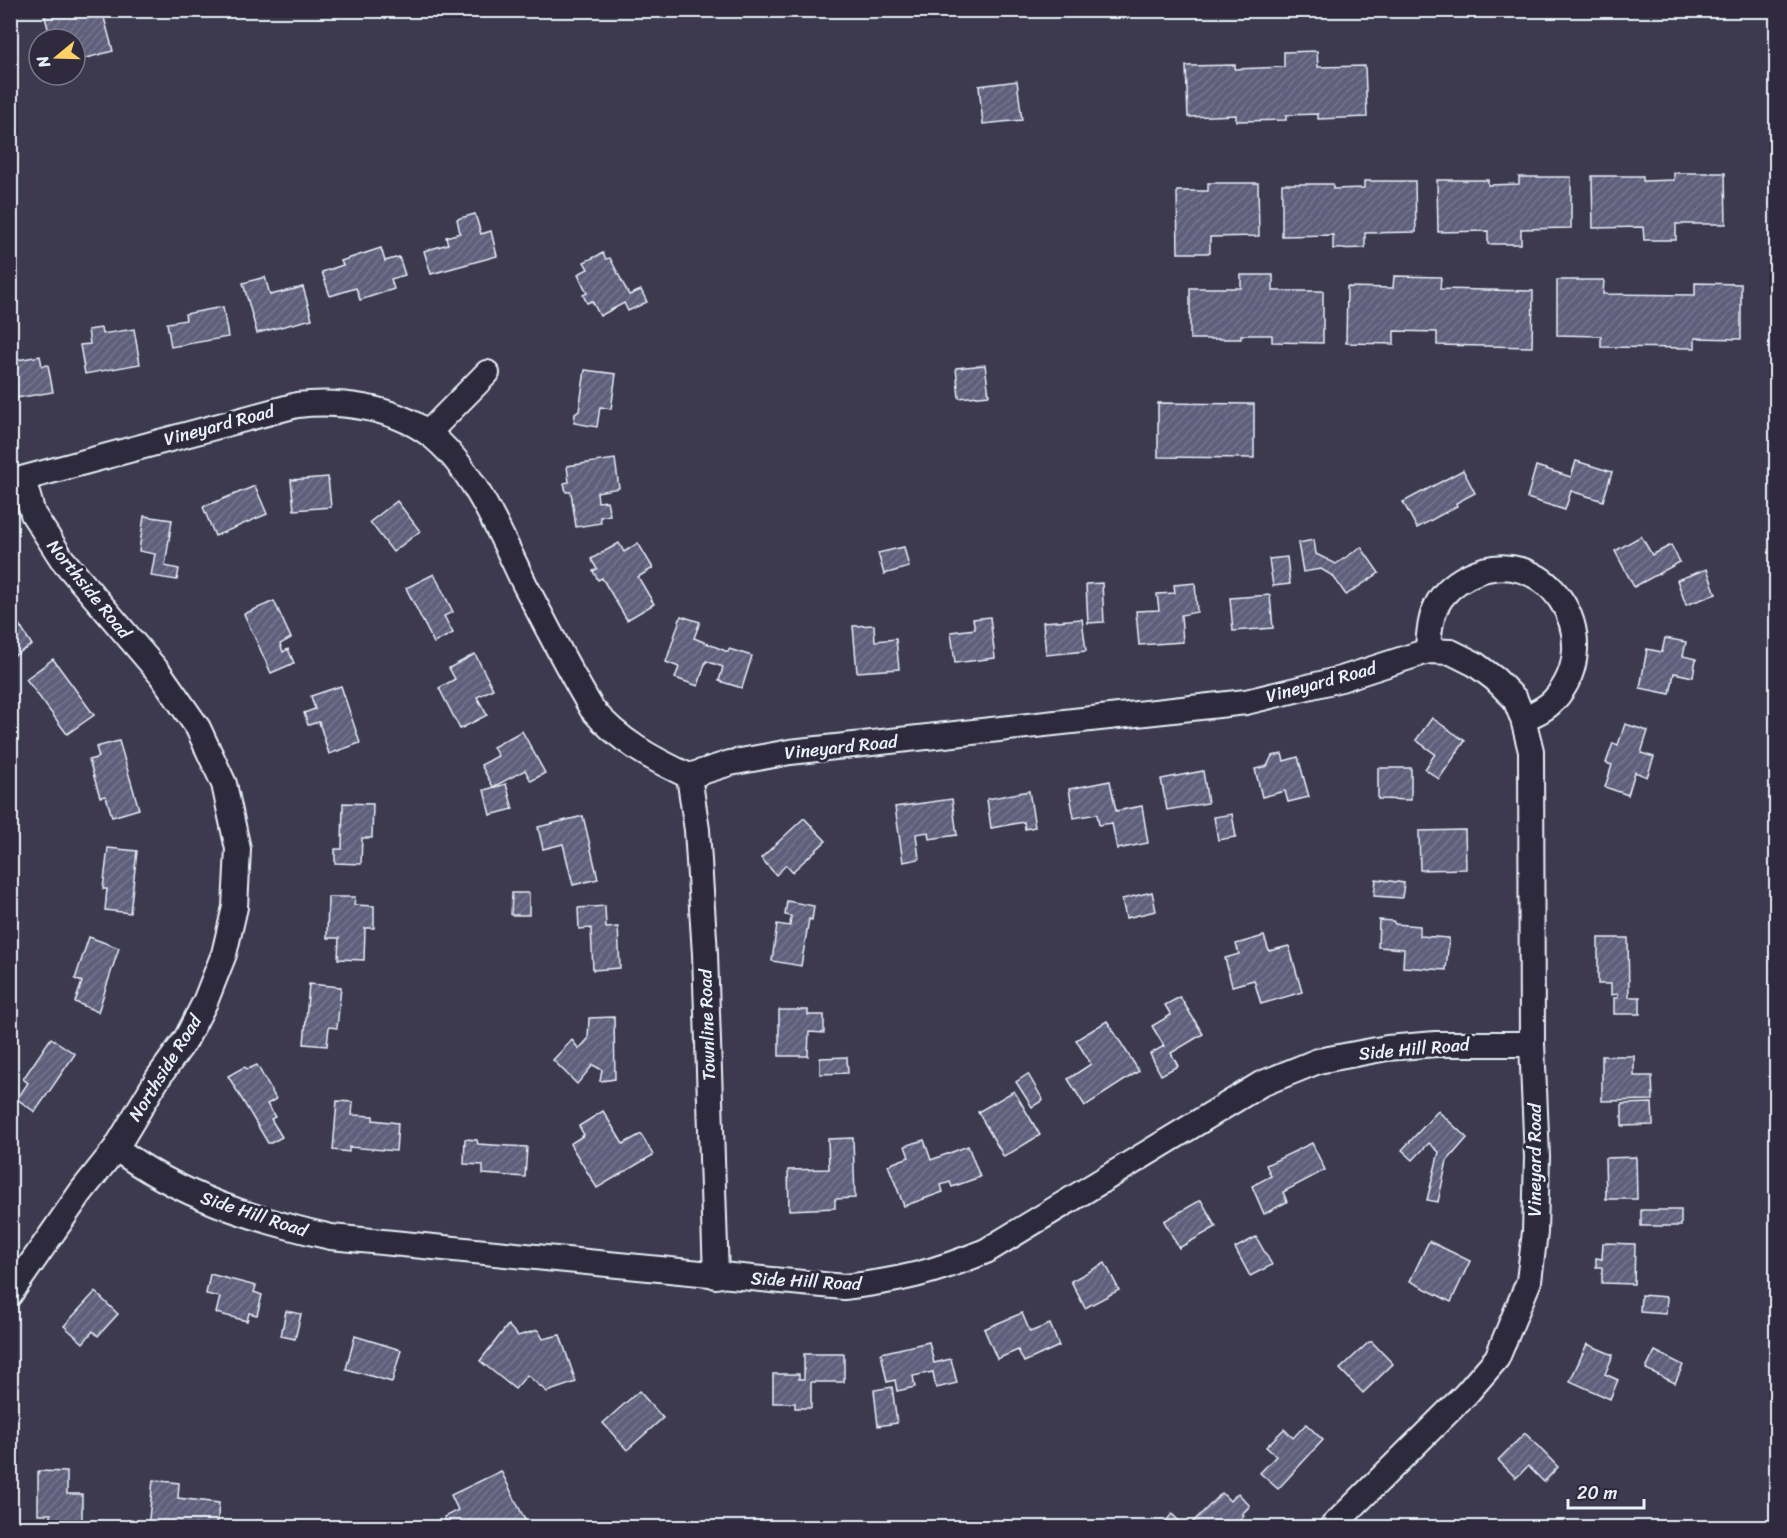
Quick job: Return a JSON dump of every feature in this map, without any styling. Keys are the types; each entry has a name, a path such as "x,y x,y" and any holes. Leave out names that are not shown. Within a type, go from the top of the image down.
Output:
{"street":[{"path":"428,433 487,373"},
{"name":"Vineyard Road","path":"17,481 297,405 322,402 346,404 403,420 428,433 458,464 488,509 592,709 606,726 644,754 689,776 730,763 790,752 1246,702 1341,679 1428,651 1451,652 1475,664 1515,699 1531,751 1532,1044 1537,1157 1535,1232 1529,1281 1512,1328 1497,1358 1466,1394 1330,1527"},
{"name":"Northside Road","path":"10,1294 81,1192 116,1148 158,1078 186,1039 205,1002 224,954 235,906 238,849 224,784 198,728 161,675 62,559 33,514 17,481"},
{"path":"1428,651 1429,624 1440,598 1458,581 1479,571 1503,567 1525,571 1548,585 1564,604 1575,629 1576,656 1567,683 1553,701 1523,719"},
{"name":"Townline Road","path":"689,776 698,830 705,954 716,1276"},
{"name":"Side Hill Road","path":"116,1148 146,1171 197,1196 273,1224 331,1237 844,1287 897,1281 947,1267 986,1251 1261,1084 1318,1060 1387,1048 1436,1044 1532,1044"}],"building":[{"path":"43,10 102,10 113,51 87,58 87,27 48,27"},
{"path":"1317,51 1318,67 1365,66 1367,117 1318,119 1318,114 1286,115 1286,120 1236,121 1236,115 1188,117 1186,66 1235,65 1235,69 1284,67 1284,52"},
{"path":"1017,81 1022,120 983,124 979,86"},
{"path":"1674,173 1725,173 1726,224 1676,224 1676,240 1644,240 1643,227 1593,228 1592,176 1643,176 1643,181 1674,180"},
{"path":"1519,177 1571,177 1571,228 1521,229 1521,244 1488,244 1488,231 1438,232 1437,180 1488,180 1488,185 1519,184"},
{"path":"1364,181 1415,181 1416,232 1365,233 1365,248 1333,249 1333,235 1282,236 1282,184 1333,184 1333,189 1364,188"},
{"path":"1208,183 1258,183 1259,236 1210,237 1210,253 1178,253 1177,191 1208,191"},
{"path":"475,214 481,234 491,231 497,256 431,274 424,251 448,244 446,237 460,233 457,219"},
{"path":"381,248 385,261 399,257 405,275 391,279 394,289 360,300 356,288 330,296 322,272 343,265 341,261"},
{"path":"603,253 606,259 610,258 629,295 641,290 647,302 628,311 624,303 600,316 592,301 587,303 583,295 587,293 578,274 588,269 584,262"},
{"path":"1241,275 1273,275 1273,291 1323,291 1323,343 1272,342 1272,335 1241,335 1241,339 1190,339 1190,288 1241,288"},
{"path":"1394,276 1441,277 1440,289 1533,291 1532,347 1437,345 1437,332 1394,331 1394,344 1346,343 1347,287 1393,288"},
{"path":"265,277 270,295 303,287 312,319 257,333 243,283"},
{"path":"1557,280 1604,280 1603,294 1695,295 1695,283 1741,284 1741,339 1695,338 1695,348 1601,347 1601,336 1557,335"},
{"path":"223,307 228,337 171,347 167,323 186,320 185,314"},
{"path":"101,328 102,334 134,329 140,364 85,374 80,345 90,344 88,330"},
{"path":"40,356 42,366 48,365 53,392 10,399 12,361"},
{"path":"985,365 989,395 959,398 956,368"},
{"path":"585,370 616,374 611,409 600,407 597,427 574,423 575,414 579,411"},
{"path":"1158,403 1254,404 1254,458 1158,457"},
{"path":"615,459 619,488 597,492 598,502 607,501 610,515 600,517 601,523 576,527 571,492 566,492 564,483 569,482 567,466"},
{"path":"1576,461 1612,472 1603,501 1571,491 1565,510 1527,498 1536,466 1571,477"},
{"path":"1463,470 1475,493 1456,503 1457,506 1417,528 1403,502"},
{"path":"328,477 331,507 294,510 291,480"},
{"path":"255,486 267,514 215,536 203,507"},
{"path":"397,501 420,531 393,552 370,522"},
{"path":"144,516 172,520 165,566 179,569 177,580 151,576 155,554 139,551"},
{"path":"1641,536 1652,555 1671,545 1680,562 1634,587 1615,551"},
{"path":"1314,540 1316,554 1336,564 1361,547 1379,573 1346,595 1333,576 1321,569 1303,572 1298,543"},
{"path":"619,543 624,552 638,543 653,568 638,577 654,604 627,620 602,578 598,580 593,571 597,569 591,559"},
{"path":"904,547 909,567 884,574 878,553"},
{"path":"1287,557 1290,584 1273,586 1269,559"},
{"path":"1707,569 1716,594 1686,605 1677,580"},
{"path":"434,574 453,612 444,616 453,633 434,643 406,588"},
{"path":"1102,583 1104,622 1088,623 1086,584"},
{"path":"1195,583 1197,612 1181,615 1183,642 1139,645 1136,611 1159,610 1157,594 1175,593 1174,585"},
{"path":"1270,595 1273,628 1233,631 1230,598"},
{"path":"274,601 291,638 280,644 283,652 288,649 294,663 271,673 244,614"},
{"path":"10,610 32,645 10,658"},
{"path":"681,616 700,622 694,638 728,652 729,649 752,656 742,688 719,681 723,667 706,661 698,686 675,678 679,667 666,662"},
{"path":"990,617 995,658 955,663 951,632 975,629 973,619"},
{"path":"1082,619 1086,651 1046,655 1043,622"},
{"path":"874,625 875,641 896,639 899,669 857,672 853,626"},
{"path":"1665,638 1686,642 1683,656 1696,659 1693,677 1674,673 1670,694 1640,688 1647,649 1662,652"},
{"path":"475,654 493,689 477,697 487,715 460,729 439,688 455,679 449,668"},
{"path":"53,659 94,715 67,734 26,679"},
{"path":"341,686 360,743 329,754 319,722 308,725 304,713 315,709 311,696"},
{"path":"1432,718 1465,741 1439,779 1425,769 1435,754 1416,740"},
{"path":"1625,724 1648,731 1641,753 1654,757 1647,777 1635,772 1628,795 1605,787 1612,765 1606,763 1613,743 1618,745"},
{"path":"522,731 545,773 531,781 525,770 493,787 481,765 498,756 493,747"},
{"path":"119,741 139,809 112,817 106,796 100,797 89,760 99,757 96,747"},
{"path":"1282,754 1284,761 1298,757 1309,797 1288,802 1285,791 1262,797 1255,769 1267,766 1272,756"},
{"path":"1378,768 1411,768 1411,800 1378,799"},
{"path":"1203,771 1208,803 1167,810 1161,779"},
{"path":"1110,781 1116,811 1142,806 1148,843 1117,849 1112,823 1099,825 1097,814 1074,818 1069,789"},
{"path":"506,784 513,809 490,815 484,790"},
{"path":"1029,791 1035,827 1025,829 1024,822 991,828 987,799"},
{"path":"952,799 957,835 929,839 928,832 916,834 919,859 903,862 895,807"},
{"path":"343,803 373,804 372,838 362,838 361,864 335,863 335,849 342,849"},
{"path":"1232,814 1236,837 1218,840 1214,817"},
{"path":"583,816 598,879 573,885 563,844 543,849 538,827"},
{"path":"804,818 826,841 792,872 786,865 776,875 761,858"},
{"path":"1465,830 1466,869 1420,870 1419,831"},
{"path":"108,848 137,851 130,913 105,910 107,889 103,889"},
{"path":"1376,879 1404,883 1402,898 1374,896"},
{"path":"1152,892 1156,911 1126,918 1122,899"},
{"path":"512,893 529,893 529,915 511,915"},
{"path":"328,897 355,897 354,905 374,906 374,928 365,928 364,960 338,959 339,938 327,938"},
{"path":"787,901 814,906 812,920 809,919 801,966 772,961 777,924 790,926 791,916 785,915"},
{"path":"605,906 606,928 618,927 620,968 593,970 591,928 579,929 578,908"},
{"path":"1379,920 1420,926 1420,936 1449,938 1446,970 1403,967 1404,949 1378,947"},
{"path":"1264,936 1269,951 1289,946 1302,992 1261,1004 1254,980 1232,986 1225,958 1239,954 1236,944"},
{"path":"89,937 119,948 98,1012 75,1002 82,982 75,979"},
{"path":"1598,938 1628,938 1629,997 1640,997 1640,1014 1614,1014 1614,998 1618,998 1618,994 1611,995 1611,984 1598,984"},
{"path":"309,984 341,987 337,1028 329,1027 327,1046 304,1044"},
{"path":"1180,997 1203,1034 1171,1053 1178,1066 1161,1075 1150,1054 1164,1046 1152,1026 1171,1015 1165,1005"},
{"path":"779,1010 808,1010 808,1015 824,1015 824,1033 809,1032 808,1056 779,1056"},
{"path":"614,1017 615,1079 600,1081 602,1070 593,1065 577,1084 553,1060 572,1040 579,1049 588,1039 589,1018"},
{"path":"1107,1021 1139,1071 1085,1106 1068,1079 1091,1064 1076,1040"},
{"path":"51,1038 75,1054 35,1112 17,1099 28,1083 23,1079"},
{"path":"1602,1056 1634,1056 1634,1076 1652,1076 1653,1100 1602,1101"},
{"path":"847,1057 848,1073 820,1074 820,1058"},
{"path":"257,1065 276,1099 267,1104 275,1117 271,1119 282,1137 271,1143 268,1143 228,1076 244,1067 248,1069"},
{"path":"1028,1074 1043,1100 1032,1107 1016,1082"},
{"path":"1014,1091 1040,1135 1004,1157 978,1112"},
{"path":"337,1101 353,1102 352,1115 373,1116 373,1120 398,1123 396,1151 349,1147 349,1152 333,1150"},
{"path":"1652,1103 1653,1125 1622,1126 1622,1104"},
{"path":"603,1111 623,1144 641,1134 653,1155 597,1188 570,1144 584,1135 579,1126"},
{"path":"1438,1111 1467,1138 1447,1161 1438,1202 1427,1200 1439,1152 1429,1143 1413,1160 1402,1150"},
{"path":"853,1138 855,1198 835,1199 835,1208 789,1210 788,1170 829,1169 828,1139"},
{"path":"465,1139 477,1140 478,1144 527,1147 525,1177 483,1174 483,1165 464,1164"},
{"path":"924,1140 931,1160 968,1146 980,1177 952,1187 950,1182 941,1185 943,1192 904,1206 888,1165 909,1157 905,1146"},
{"path":"1312,1143 1325,1170 1283,1192 1287,1202 1264,1214 1252,1186 1271,1176 1266,1165"},
{"path":"1636,1157 1637,1199 1606,1199 1605,1158"},
{"path":"1201,1200 1216,1227 1179,1248 1164,1221"},
{"path":"1641,1210 1681,1210 1681,1226 1641,1226"},
{"path":"1256,1237 1272,1265 1250,1276 1235,1248"},
{"path":"1429,1241 1470,1261 1451,1302 1410,1281"},
{"path":"1603,1243 1635,1244 1634,1284 1602,1283 1602,1267 1596,1267 1596,1258 1602,1259"},
{"path":"1105,1263 1119,1290 1085,1308 1071,1281"},
{"path":"210,1274 256,1286 254,1292 262,1295 257,1315 249,1313 247,1321 216,1313 220,1297 206,1294"},
{"path":"95,1292 118,1314 98,1336 93,1331 83,1343 64,1326"},
{"path":"1641,1295 1667,1297 1666,1314 1640,1312"},
{"path":"286,1311 301,1314 295,1339 281,1336"},
{"path":"1022,1313 1030,1332 1050,1324 1059,1346 1024,1362 1018,1350 997,1359 984,1329"},
{"path":"508,1325 518,1336 538,1330 543,1339 560,1335 576,1382 547,1392 527,1375 515,1389 480,1361"},
{"path":"355,1336 401,1350 392,1382 346,1369"},
{"path":"929,1342 934,1363 951,1359 957,1383 936,1388 933,1372 913,1376 915,1387 897,1391 895,1380 887,1382 881,1353"},
{"path":"1369,1342 1372,1342 1393,1364 1363,1393 1340,1369"},
{"path":"1587,1344 1613,1355 1605,1374 1618,1380 1610,1399 1570,1381"},
{"path":"1655,1351 1683,1365 1675,1383 1646,1369"},
{"path":"804,1354 844,1354 844,1382 811,1382 811,1408 795,1408 795,1403 773,1403 773,1374 799,1374 799,1379 804,1379"},
{"path":"892,1387 897,1423 878,1426 874,1390"},
{"path":"639,1391 663,1418 627,1450 603,1423"},
{"path":"1306,1424 1323,1440 1278,1489 1260,1473 1276,1456 1266,1447 1284,1429 1293,1438"},
{"path":"1525,1433 1558,1467 1544,1482 1528,1466 1516,1478 1498,1460"},
{"path":"38,1471 67,1472 67,1494 82,1494 82,1528 51,1528 51,1514 38,1514"},
{"path":"501,1471 529,1528 449,1528 444,1517 458,1510 451,1495"},
{"path":"153,1480 179,1483 178,1498 219,1503 217,1528 148,1528"},
{"path":"1222,1493 1230,1501 1238,1493 1250,1506 1242,1514 1244,1516 1232,1528 1199,1528 1193,1522"},
{"path":"1172,1514 1186,1528 1161,1527"}]}
